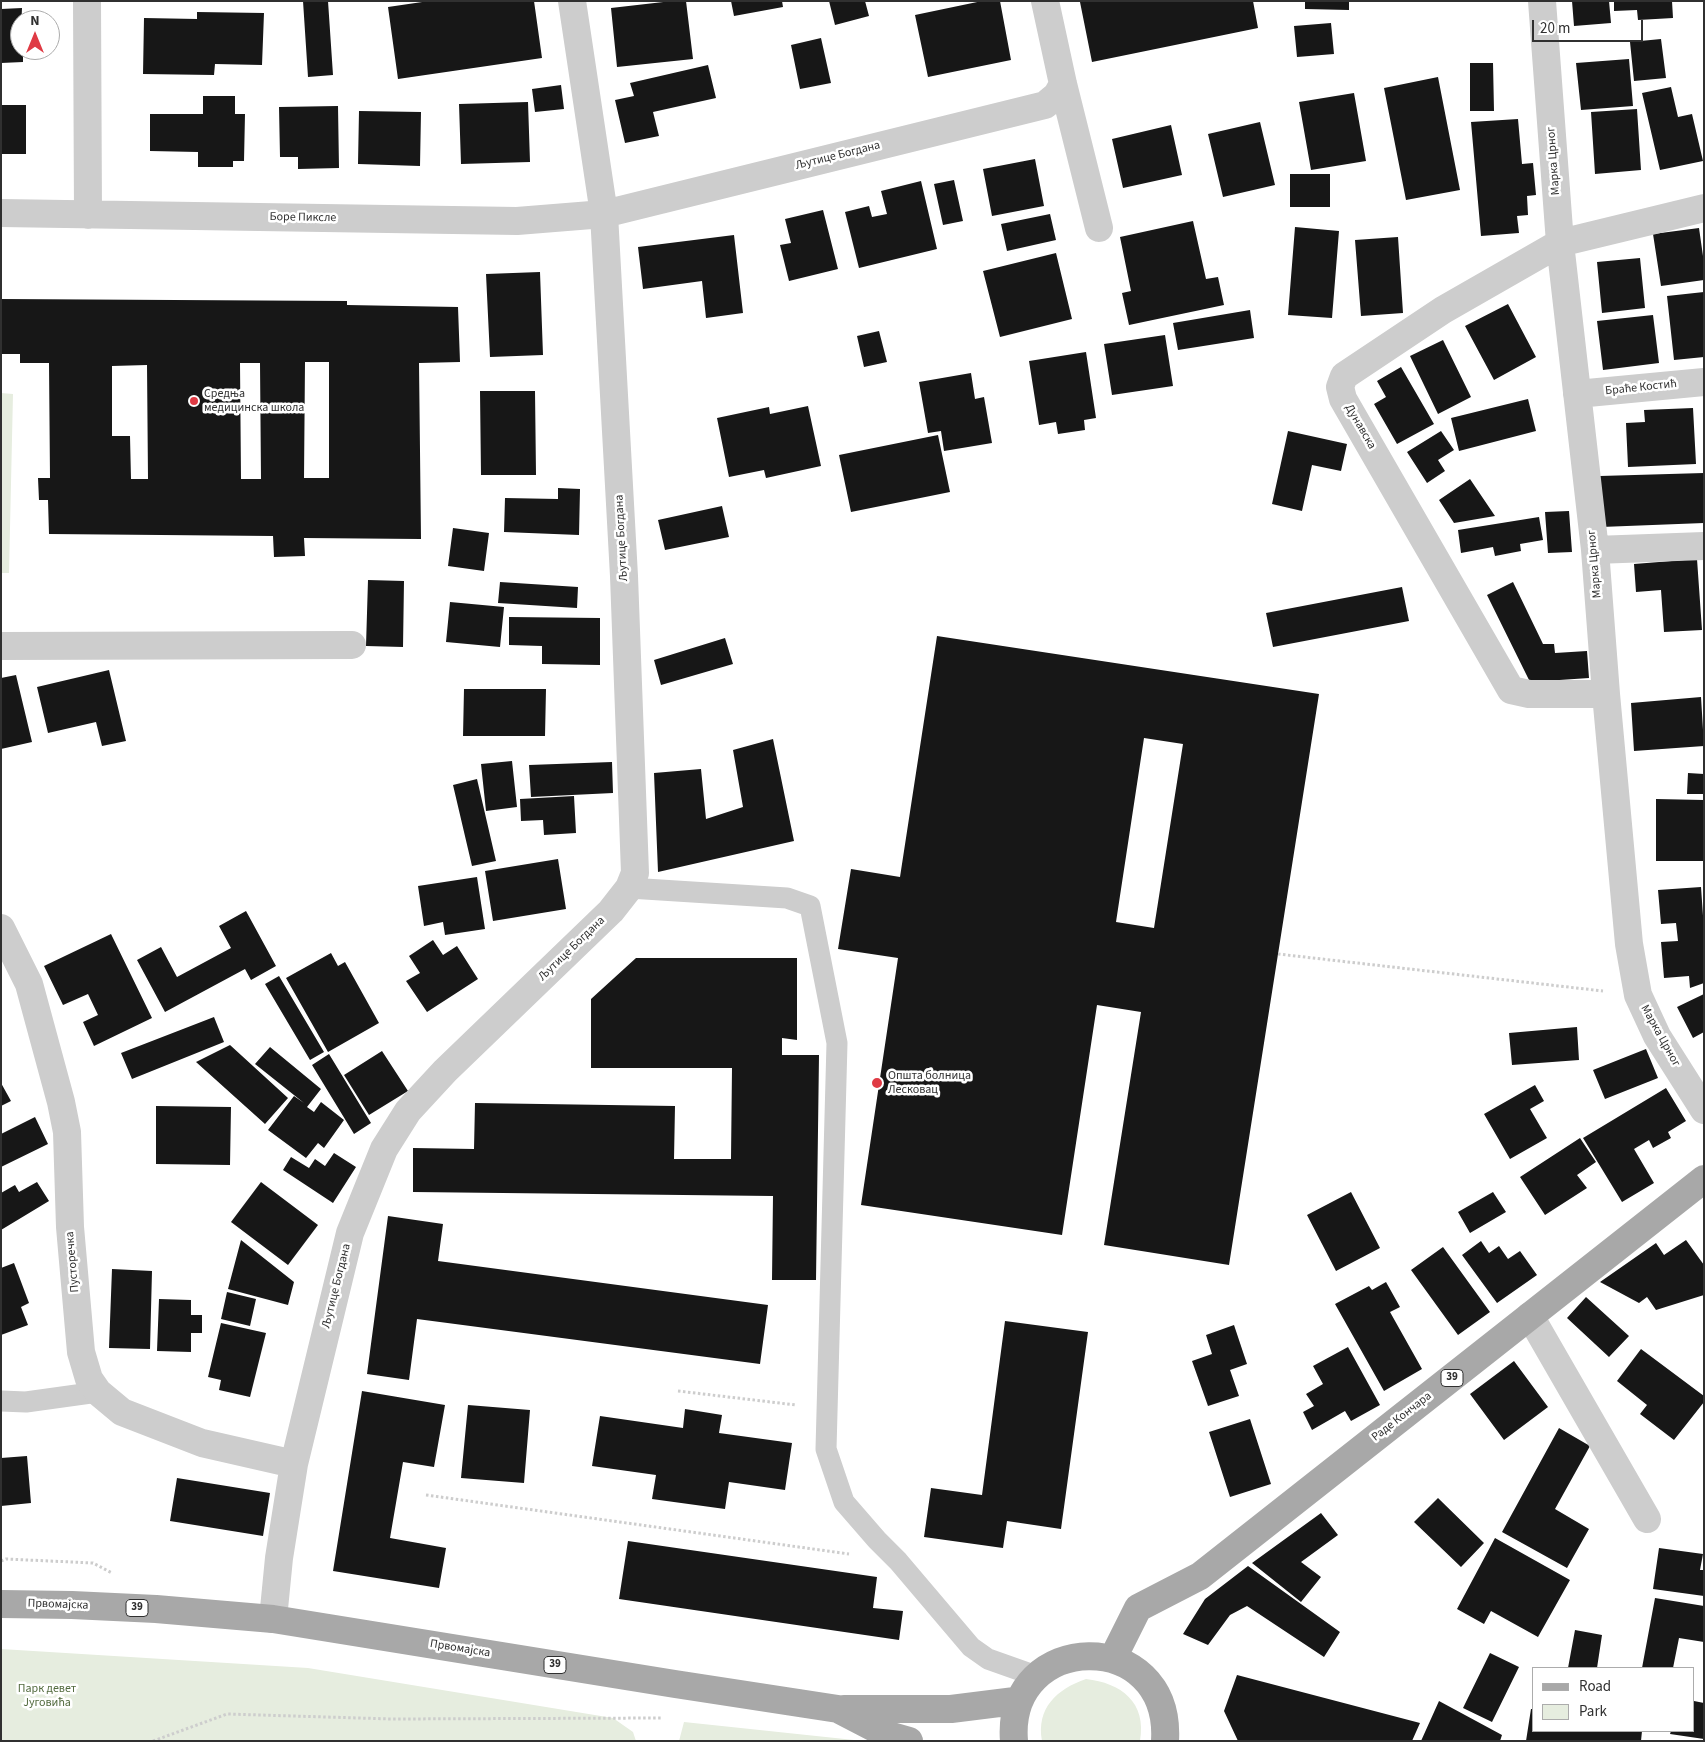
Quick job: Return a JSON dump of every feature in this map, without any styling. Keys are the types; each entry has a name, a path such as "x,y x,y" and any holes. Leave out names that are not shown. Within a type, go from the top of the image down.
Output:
{"main road":[{"name":"Раде Кончара","path":"1113,1658 1138,1608 1200,1576 1704,1179"},
{"name":"Првомајска","path":"1,1604 156,1609 273,1619 838,1709 888,1734 910,1741"},
{"path":"1014,1741 1013,1726 1018,1704 1036,1676 1053,1665 1072,1657 1093,1655 1113,1658 1134,1668 1150,1684 1161,1704 1166,1725 1165,1741"},
{"path":"838,1709 950,1709 1015,1701 1018,1704"}],"street":[{"path":"87,1 88,215"},
{"name":"Љутице Богдана","path":"273,1619 279,1558 294,1464 350,1233 384,1150 408,1111 445,1071 611,911 629,888 635,873 627,655 604,214 572,1"},
{"path":"1045,1 1063,84 1099,228"},
{"name":"Марка Црног","path":"1542,1 1560,243 1595,550 1629,944 1638,995 1657,1036 1704,1110"},
{"name":"Љутице Богдана","path":"604,214 1044,105 1057,95 1063,84"},
{"name":"Дунавска","path":"1606,694 1529,694 1511,690 1343,399 1340,387 1344,376 1443,310 1560,243 1704,208"},
{"name":"Боре Пиксле","path":"1,213 517,221 604,214"},
{"name":"Браће Костић","path":"1578,394 1704,382"},
{"path":"1595,550 1704,546"},
{"path":"1,646 352,645"},
{"name":"Пусторечка","path":"1,928 29,984 61,1102 67,1132 70,1227 81,1352 89,1379 98,1392 122,1412 202,1443 294,1464"},
{"path":"1530,1316 1647,1519"}],"lane":[{"path":"629,888 787,898 810,906 838,1043 826,1449 844,1502 898,1561 971,1647 988,1659 1036,1676"},
{"path":"1,1402 26,1402 98,1392"}],"path":[{"path":"1278,954 1638,995"},
{"path":"678,1391 827,1409"},
{"path":"426,1495 849,1554"},
{"path":"153,1741 227,1714 392,1719 670,1718"}],"green space":[{"path":"1,393 13,394 9,573 1,573"},
{"name":"Парк девет Југовића","path":"1,1649 308,1668 613,1718 633,1732 636,1741 1,1741"},
{"path":"1086,1679 1110,1685 1129,1697 1139,1715 1141,1727 1140,1741 1042,1741 1042,1719 1051,1701 1066,1688"},
{"path":"684,1722 854,1740 856,1741 679,1741"}],"building":[{"path":"303,1 328,1 333,75 308,77"},
{"path":"429,1 534,1 542,58 398,79 388,7"},
{"path":"686,1 693,59 617,67 611,8"},
{"path":"731,1 782,1 783,7 734,16"},
{"path":"829,1 865,1 869,16 835,25"},
{"path":"982,1 1000,1 1011,60 928,77 915,15"},
{"path":"1253,1 1258,28 1092,62 1080,2"},
{"path":"1305,1 1349,1 1349,10 1305,9"},
{"path":"1572,1 1609,1 1611,23 1574,26"},
{"path":"1614,1 1672,1 1673,18 1638,20 1637,10 1614,11"},
{"path":"22,8 22,10 10,10 10,60 23,60 23,62 1,63 1,9"},
{"path":"197,12 264,13 262,65 215,64 214,75 143,74 144,18 197,19"},
{"path":"1331,23 1334,54 1297,57 1294,26"},
{"path":"821,38 831,83 800,89 791,45"},
{"path":"1661,39 1666,78 1634,81 1630,42"},
{"path":"1629,59 1633,106 1581,110 1576,63"},
{"path":"1470,63 1493,63 1494,111 1470,111"},
{"path":"708,65 716,98 653,112 659,136 625,143 615,100 634,96 630,83"},
{"path":"1438,77 1460,190 1406,200 1384,88"},
{"path":"561,85 564,109 535,112 532,89"},
{"path":"1671,87 1678,117 1692,114 1703,161 1660,170 1642,93"},
{"path":"1354,93 1366,161 1311,170 1299,102"},
{"path":"203,96 235,96 235,114 245,114 244,161 233,161 233,167 198,167 198,152 150,151 150,114 203,114"},
{"path":"528,102 530,162 461,164 459,104"},
{"path":"1,105 26,105 26,154 1,154"},
{"path":"338,106 339,168 298,169 298,157 280,157 279,107"},
{"path":"1637,109 1641,170 1595,174 1591,112"},
{"path":"359,111 421,112 420,166 358,164"},
{"path":"1518,119 1522,164 1533,163 1536,195 1527,196 1528,215 1517,216 1519,233 1481,236 1471,122"},
{"path":"1260,122 1275,185 1223,197 1208,134"},
{"path":"1171,125 1182,175 1123,188 1112,139"},
{"path":"1035,159 1044,206 992,216 983,169"},
{"path":"1290,174 1330,174 1330,207 1290,207"},
{"path":"954,180 963,221 943,225 934,184"},
{"path":"921,181 937,249 859,268 845,212 869,206 872,217 887,214 881,191"},
{"path":"823,210 838,269 789,281 780,245 791,243 785,219"},
{"path":"1050,214 1056,240 1007,251 1001,224"},
{"path":"1193,221 1206,279 1218,277 1224,305 1129,325 1122,293 1131,291 1120,237"},
{"path":"1295,227 1339,231 1332,318 1288,315"},
{"path":"1699,228 1704,263 1704,280 1661,286 1653,234"},
{"path":"734,235 743,313 706,318 702,281 643,289 638,247"},
{"path":"1398,237 1403,313 1361,316 1355,240"},
{"path":"1056,253 1072,319 1000,337 983,271"},
{"path":"1640,258 1645,308 1602,313 1597,262"},
{"path":"540,272 543,355 490,357 486,274"},
{"path":"1704,292 1704,357 1674,360 1667,296"},
{"name":"Средња медицинска школа","path":"1,299 347,301 347,305 458,307 460,362 419,363 421,539 304,538 305,556 274,557 273,536 49,534 48,500 39,500 38,478 50,478 49,363 20,363 20,354 1,354","holes":["305,362 329,362 329,478 304,478","240,363 260,363 261,479 241,479","147,365 148,479 131,479 130,436 112,436 112,366"]},
{"path":"1508,304 1536,357 1494,380 1465,326"},
{"path":"1250,310 1254,338 1178,350 1173,323"},
{"path":"1653,315 1659,363 1603,370 1597,321"},
{"path":"879,331 887,362 864,367 857,336"},
{"path":"1165,335 1173,386 1112,395 1104,344"},
{"path":"1443,340 1471,397 1438,414 1410,356"},
{"path":"1086,352 1096,418 1084,420 1085,430 1058,434 1056,422 1039,425 1029,361"},
{"path":"1401,367 1434,424 1397,444 1374,404 1386,397 1377,381"},
{"path":"971,373 975,399 984,397 992,443 944,451 941,431 928,433 919,382"},
{"path":"480,391 535,391 536,475 481,475"},
{"path":"1528,399 1536,431 1459,451 1451,418"},
{"path":"808,406 821,466 766,478 764,470 729,477 717,418 769,407 770,414"},
{"path":"1693,408 1696,464 1628,467 1626,423 1645,422 1644,410"},
{"path":"1288,431 1347,444 1341,471 1312,465 1302,511 1272,504"},
{"path":"1441,431 1454,450 1438,460 1445,471 1427,483 1407,452"},
{"path":"938,435 950,492 851,512 839,455"},
{"path":"1704,473 1704,523 1601,527 1600,476"},
{"path":"1470,479 1495,516 1454,523 1439,500"},
{"path":"558,488 580,489 579,535 504,532 505,498 558,499"},
{"path":"722,506 729,537 665,550 658,520"},
{"path":"1569,511 1572,552 1548,553 1545,512"},
{"path":"1539,517 1543,540 1520,544 1521,551 1495,556 1493,547 1461,553 1458,530"},
{"path":"453,528 489,533 484,571 448,566"},
{"path":"1697,559 1702,630 1664,632 1661,590 1636,592 1634,564"},
{"path":"368,580 404,581 403,647 366,646"},
{"path":"500,582 578,587 577,608 498,603"},
{"path":"1513,582 1543,644 1554,644 1555,653 1587,651 1589,678 1530,682 1487,595"},
{"path":"1402,587 1409,621 1273,647 1266,613"},
{"path":"450,602 504,607 500,647 446,642"},
{"path":"509,617 600,618 600,665 542,664 542,646 509,645"},
{"path":"937,636 1319,694 1229,1265 1104,1245 1141,1012 1097,1005 1062,1235 861,1205 898,958 838,949 851,869 900,877","holes":["1144,738 1183,744 1154,928 1116,922"]},
{"path":"725,638 733,664 661,685 654,660"},
{"path":"109,670 126,741 102,746 96,722 48,733 37,687"},
{"path":"16,675 32,742 1,749 1,678"},
{"path":"464,689 546,689 545,736 463,736"},
{"path":"1701,697 1704,746 1634,751 1631,703"},
{"path":"773,739 794,841 658,872 654,773 701,769 706,819 743,807 733,750"},
{"path":"512,761 517,807 486,811 481,764"},
{"path":"612,762 613,793 531,797 529,765"},
{"path":"1688,773 1704,774 1704,794 1687,794"},
{"path":"477,779 496,861 472,866 453,785"},
{"path":"574,796 576,833 544,835 543,820 521,821 520,799"},
{"path":"1656,799 1704,800 1704,861 1656,861"},
{"path":"558,859 566,909 493,921 485,871"},
{"path":"477,877 485,929 445,935 443,922 424,926 418,886"},
{"path":"1701,887 1704,930 1704,983 1690,988 1689,976 1664,978 1661,942 1678,941 1676,923 1661,924 1658,890"},
{"path":"246,911 276,966 251,980 245,969 165,1012 137,960 161,947 177,977 231,948 219,926"},
{"path":"111,934 152,1018 94,1046 83,1022 98,1015 88,994 63,1005 44,966"},
{"path":"433,940 443,955 457,946 478,979 427,1012 406,981 420,973 409,956"},
{"path":"331,953 338,966 345,962 379,1023 328,1052 286,978"},
{"path":"636,958 797,958 797,1040 782,1038 782,1055 819,1055 816,1280 772,1280 773,1196 413,1192 413,1148 474,1149 475,1103 675,1106 674,1159 731,1159 732,1068 591,1068 591,999"},
{"path":"279,976 324,1052 310,1060 265,984"},
{"path":"1704,994 1704,1032 1693,1038 1677,1007"},
{"path":"214,1017 224,1042 132,1079 121,1053"},
{"path":"1577,1027 1579,1060 1512,1065 1509,1033"},
{"path":"230,1045 288,1098 265,1124 196,1062"},
{"path":"270,1047 321,1089 307,1107 314,1112 321,1102 344,1120 324,1148 318,1143 306,1158 268,1130 294,1096 304,1103 255,1064"},
{"path":"1646,1049 1658,1078 1605,1099 1593,1070"},
{"path":"382,1051 408,1091 369,1115 344,1075"},
{"path":"329,1054 371,1123 354,1134 312,1065"},
{"path":"1,1083 11,1101 1,1106"},
{"path":"1535,1085 1544,1101 1530,1109 1547,1138 1510,1159 1484,1114"},
{"path":"1666,1088 1686,1121 1668,1132 1671,1138 1653,1148 1649,1140 1634,1149 1654,1183 1622,1202 1583,1138"},
{"path":"156,1106 231,1107 230,1165 156,1164"},
{"path":"35,1117 48,1144 1,1167 1,1134"},
{"path":"1580,1138 1596,1162 1577,1175 1587,1188 1545,1215 1520,1177"},
{"path":"334,1153 356,1167 333,1203 283,1170 291,1157 309,1168 315,1159 325,1166"},
{"path":"37,1182 49,1201 1,1230 1,1193 15,1185 19,1192"},
{"path":"261,1182 318,1225 288,1265 231,1222"},
{"path":"1351,1192 1380,1248 1336,1271 1307,1215"},
{"path":"1493,1192 1506,1212 1470,1233 1458,1212"},
{"path":"388,1216 443,1224 438,1261 768,1305 760,1364 417,1319 409,1380 367,1374"},
{"path":"241,1240 294,1282 288,1305 228,1289"},
{"path":"1686,1240 1704,1265 1704,1295 1656,1310 1647,1297 1639,1303 1600,1282 1656,1243 1664,1255"},
{"path":"1481,1241 1489,1253 1499,1246 1508,1259 1520,1251 1537,1275 1497,1303 1462,1255"},
{"path":"1443,1247 1490,1312 1458,1335 1411,1270"},
{"path":"14,1263 29,1303 21,1307 28,1325 1,1335 1,1268"},
{"path":"112,1269 152,1271 150,1349 109,1348"},
{"path":"1386,1282 1400,1307 1390,1312 1422,1369 1384,1391 1335,1304 1369,1286 1372,1290"},
{"path":"227,1292 256,1299 250,1326 221,1319"},
{"path":"1586,1297 1629,1336 1609,1357 1567,1318"},
{"path":"159,1299 191,1300 191,1315 202,1315 202,1333 191,1333 191,1352 157,1351"},
{"path":"1005,1321 1088,1332 1061,1529 1007,1521 1003,1548 924,1537 931,1488 982,1495"},
{"path":"221,1323 266,1333 250,1397 219,1390 221,1380 208,1377"},
{"path":"1234,1325 1247,1364 1230,1370 1239,1396 1208,1406 1192,1361 1212,1354 1206,1335"},
{"path":"1348,1347 1380,1405 1351,1421 1345,1411 1312,1430 1303,1412 1314,1406 1306,1394 1323,1384 1313,1366"},
{"path":"1641,1349 1704,1396 1704,1402 1674,1440 1640,1414 1647,1405 1617,1381"},
{"path":"1514,1361 1548,1407 1504,1440 1470,1394"},
{"path":"362,1391 445,1405 434,1467 403,1462 390,1538 446,1548 439,1588 333,1571"},
{"path":"468,1405 530,1410 524,1483 461,1478"},
{"path":"685,1409 722,1415 719,1433 792,1443 785,1490 729,1482 725,1509 652,1499 656,1475 592,1466 600,1416 683,1428"},
{"path":"1250,1419 1271,1484 1230,1497 1209,1432"},
{"path":"1559,1428 1590,1446 1555,1509 1589,1529 1567,1568 1502,1532"},
{"path":"27,1456 31,1503 1,1506 1,1458"},
{"path":"177,1478 270,1493 263,1536 170,1521"},
{"path":"1438,1498 1484,1543 1461,1567 1414,1522"},
{"path":"1321,1513 1338,1535 1301,1562 1321,1577 1301,1602 1252,1563"},
{"path":"1495,1538 1570,1580 1538,1637 1491,1611 1484,1624 1457,1609"},
{"path":"628,1541 877,1577 873,1608 903,1611 899,1640 619,1599"},
{"path":"1659,1548 1703,1554 1700,1570 1704,1570 1704,1596 1653,1589"},
{"path":"1248,1566 1340,1632 1324,1657 1247,1606 1230,1615 1208,1645 1183,1634 1205,1599"},
{"path":"1655,1598 1704,1606 1704,1642 1679,1638 1673,1667 1642,1667"},
{"path":"1575,1630 1602,1635 1597,1667 1568,1667"},
{"path":"1490,1653 1519,1667 1492,1722 1463,1708"},
{"path":"1237,1675 1420,1723 1412,1741 1238,1741 1224,1711"},
{"path":"1439,1701 1502,1735 1500,1741 1421,1741"},
{"path":"1695,1701 1704,1703 1704,1739 1670,1734 1671,1732 1695,1732"},
{"path":"1531,1709 1532,1732 1642,1732 1641,1741 1526,1741"}],"place":[{"name":"Средња медицинска школа","path":"194,401"},
{"name":"Општа болница Лесковац","path":"877,1083"}]}
